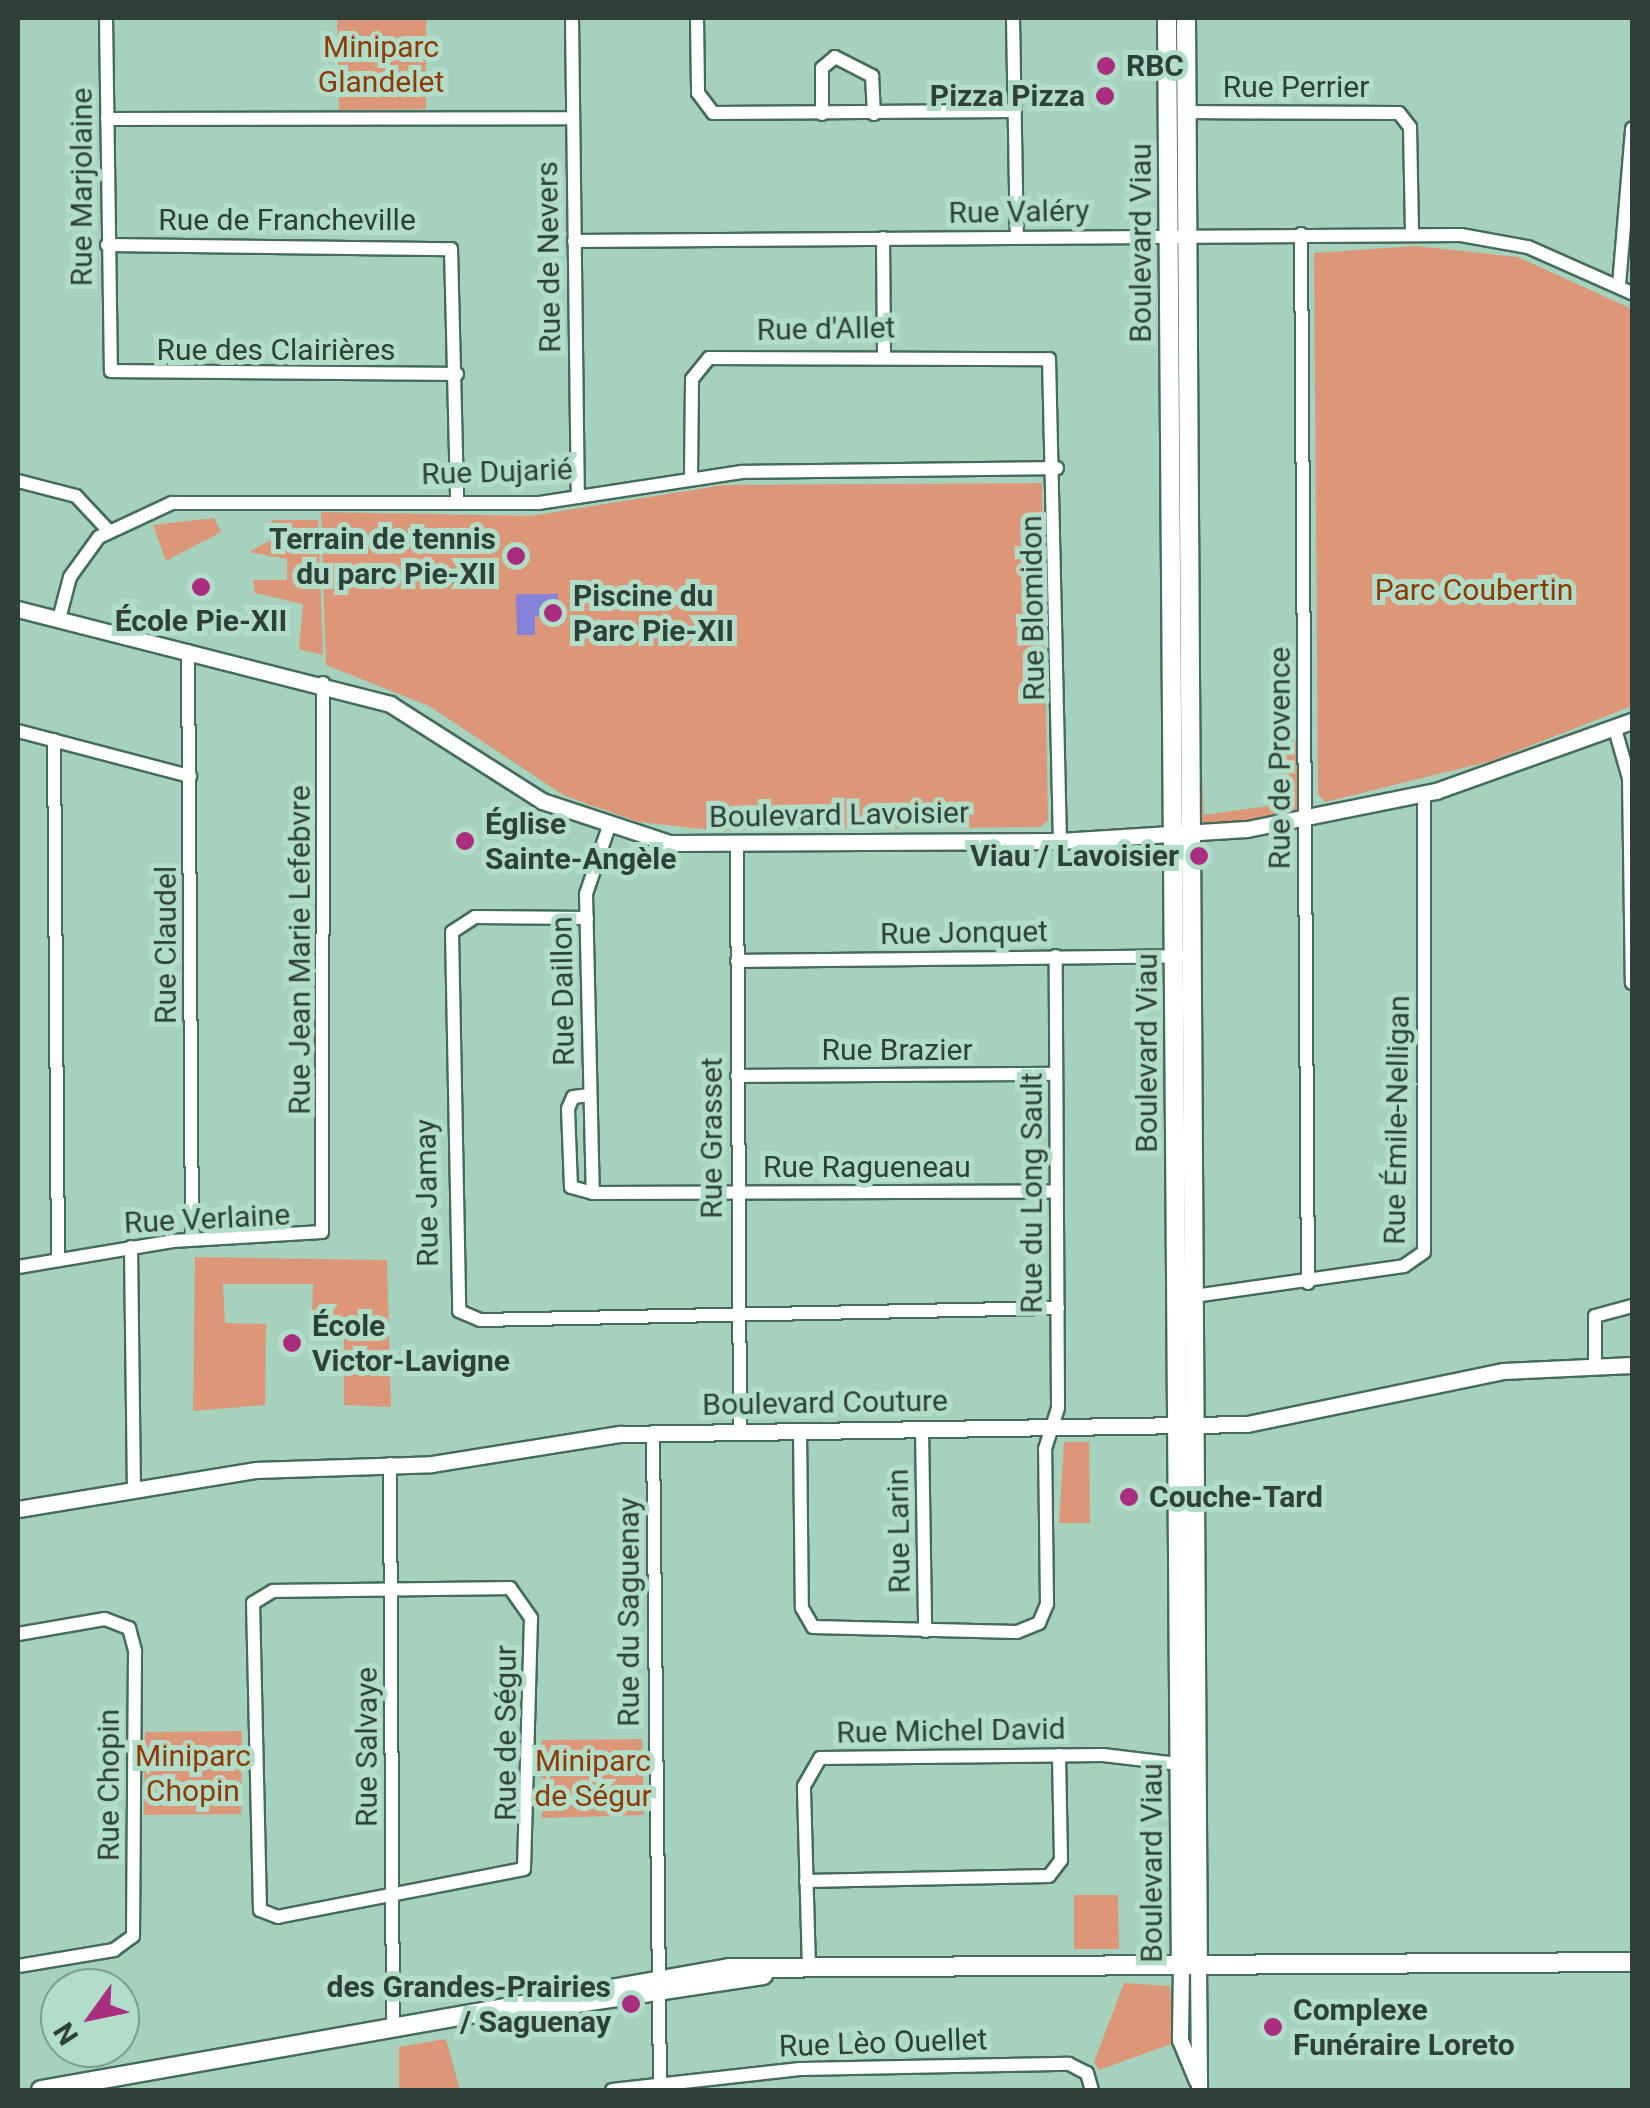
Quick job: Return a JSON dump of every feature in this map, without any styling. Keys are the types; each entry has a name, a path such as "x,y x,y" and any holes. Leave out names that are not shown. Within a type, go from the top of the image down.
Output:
{"main road":[{"name":"Boulevard Viau","path":"1168,18 1178,236 1189,1965"},
{"name":"Boulevard Viau","path":"1178,236 1187,112 1186,18"},
{"name":"Boulevard Viau","path":"1186,1427 1179,1764 1189,1965"},
{"path":"41,2090 95,2085 657,1985 808,1969 1632,1962"}],"street":[{"name":"Rue Marjolaine","path":"106,18 108,357"},
{"name":"Rue de Nevers","path":"572,18 578,497"},
{"path":"697,18 706,108 822,114 1015,111"},
{"path":"1013,18 1017,237"},
{"path":"822,114 822,68 834,57 872,76 874,114"},
{"name":"Rue Perrier","path":"1187,112 1399,113 1410,128 1412,234"},
{"path":"107,120 573,118"},
{"path":"1620,285 1632,129"},
{"name":"Rue de Provence","path":"1302,234 1308,1282"},
{"name":"Rue Valéry","path":"574,242 1412,234 1528,247 1620,285 1632,294"},
{"path":"882,238 884,353"},
{"name":"Rue de Francheville","path":"107,246 436,244 455,264 456,374"},
{"name":"Rue d'Allet","path":"691,476 692,379 708,358 1032,352 1056,375"},
{"name":"Rue des Clairières","path":"108,357 124,376 456,374"},
{"path":"456,374 457,500"},
{"name":"Rue Blomidon","path":"1056,375 1060,841"},
{"name":"Rue Dujarié","path":"107,529 172,503 578,497 691,476 1057,468"},
{"path":"18,481 76,496 107,529 70,577 59,619"},
{"name":"Boulevard Lavoisier","path":"18,609 324,684 406,712 542,801 608,830 737,846 1182,837 1305,820 1424,794 1632,721"},
{"name":"Rue Claudel","path":"188,651 192,1239"},
{"name":"Rue Jean Marie Lefebvre","path":"324,684 327,1215"},
{"path":"1615,729 1629,778 1632,983"},
{"path":"18,730 190,776"},
{"path":"54,740 58,1260"},
{"name":"Rue Émile-Nelligan","path":"1185,1296 1404,1266 1424,1252 1424,794"},
{"name":"Rue Daillon","path":"590,1095 568,1109 571,1187 593,1192 587,918 608,830"},
{"name":"Rue Grasset","path":"737,846 740,1430"},
{"name":"Rue Jamay","path":"587,918 475,917 452,932 454,1301 480,1320 738,1310"},
{"name":"Rue du Long Sault","path":"925,1631 1017,1632 1044,1614 1058,1308 1056,956"},
{"name":"Rue Jonquet","path":"736,961 1182,956"},
{"name":"Rue Brazier","path":"737,1076 1056,1074"},
{"name":"Rue Ragueneau","path":"738,1192 1058,1190"},
{"path":"593,1192 738,1192"},
{"name":"Rue Verlaine","path":"18,1267 192,1239 307,1238 327,1215"},
{"path":"131,1246 134,1490"},
{"path":"1595,1366 1595,1316 1632,1306"},
{"path":"738,1310 1058,1308"},
{"name":"Boulevard Couture","path":"18,1509 304,1465 390,1464 653,1432 1186,1427 1284,1420 1502,1371 1632,1365"},
{"path":"800,1430 806,1619 834,1633 925,1631"},
{"name":"Rue Larin","path":"922,1430 925,1631"},
{"name":"Rue du Saguenay","path":"653,1432 660,2086"},
{"name":"Rue Salvaye","path":"390,1464 393,2029"},
{"path":"391,1588 265,1593 253,1603 251,1630 254,1901 278,1916 392,1898"},
{"name":"Rue de Ségur","path":"391,1588 510,1588 531,1618 529,1862 510,1878 392,1898"},
{"name":"Rue Chopin","path":"18,1634 105,1619 129,1628 135,1651 133,1936 114,1950 18,1966"},
{"path":"806,1881 1048,1876 1061,1860 1059,1755"},
{"name":"Rue Michel David","path":"808,1969 805,1774 820,1758 1059,1755 1179,1764"},
{"name":"Boulevard Viau","path":"1189,1965 1180,2040 1199,2087"},
{"name":"Rue Lèo Ouellet","path":"612,2090 834,2067 1069,2064 1087,2073 1092,2090"}],"green space":[{"name":"Miniparc Glandelet","path":"337,18 426,18 426,109 339,110"},
{"name":"Parc Coubertin","path":"1416,246 1518,257 1632,309 1632,706 1491,761 1325,802 1318,794 1314,253"},
{"path":"1042,483 1048,821 1040,827 711,830 639,822 565,796 429,706 326,665 321,512 530,516 724,485"},
{"path":"214,518 221,532 166,561 153,525"},
{"path":"274,520 318,520 323,655 299,649 303,604 255,593 253,580 287,580 287,559 249,552 273,539 266,526"},
{"path":"1200,739 1204,815 1275,805 1276,825 1192,836 1191,742"},
{"path":"1305,741 1305,820 1283,824 1280,742"},
{"path":"195,1257 387,1260 391,1407 344,1405 344,1323 312,1315 313,1284 223,1284 225,1323 266,1324 265,1405 193,1411"},
{"path":"1064,1442 1089,1442 1090,1523 1059,1523"},
{"name":"Miniparc Chopin","path":"242,1731 241,1814 144,1815 145,1732"},
{"name":"Miniparc de Ségur","path":"642,1739 644,1815 542,1818 542,1740"},
{"path":"1074,1895 1118,1895 1119,1949 1074,1949"},
{"path":"1124,1983 1170,1986 1174,2043 1099,2070 1094,2062"},
{"path":"446,2039 460,2090 399,2090 399,2047"}],"shaded area":[{"path":"516,594 558,594 558,616 535,616 535,635 517,635"}],"place":[{"name":"RBC","path":"1106,66"},
{"name":"Pizza Pizza","path":"1105,96"},
{"name":"Terrain de tennis du parc Pie-XII","path":"516,556"},
{"name":"École Pie-XII","path":"201,587"},
{"name":"Piscine du Parc Pie-XII","path":"553,613"},
{"name":"Église Sainte-Angèle","path":"465,841"},
{"name":"Viau / Lavoisier","path":"1199,856"},
{"name":"École Victor-Lavigne","path":"292,1343"},
{"name":"Couche-Tard","path":"1129,1497"},
{"name":"des Grandes-Prairies / Saguenay","path":"631,2004"},
{"name":"Complexe Funéraire Loreto","path":"1273,2027"}]}
